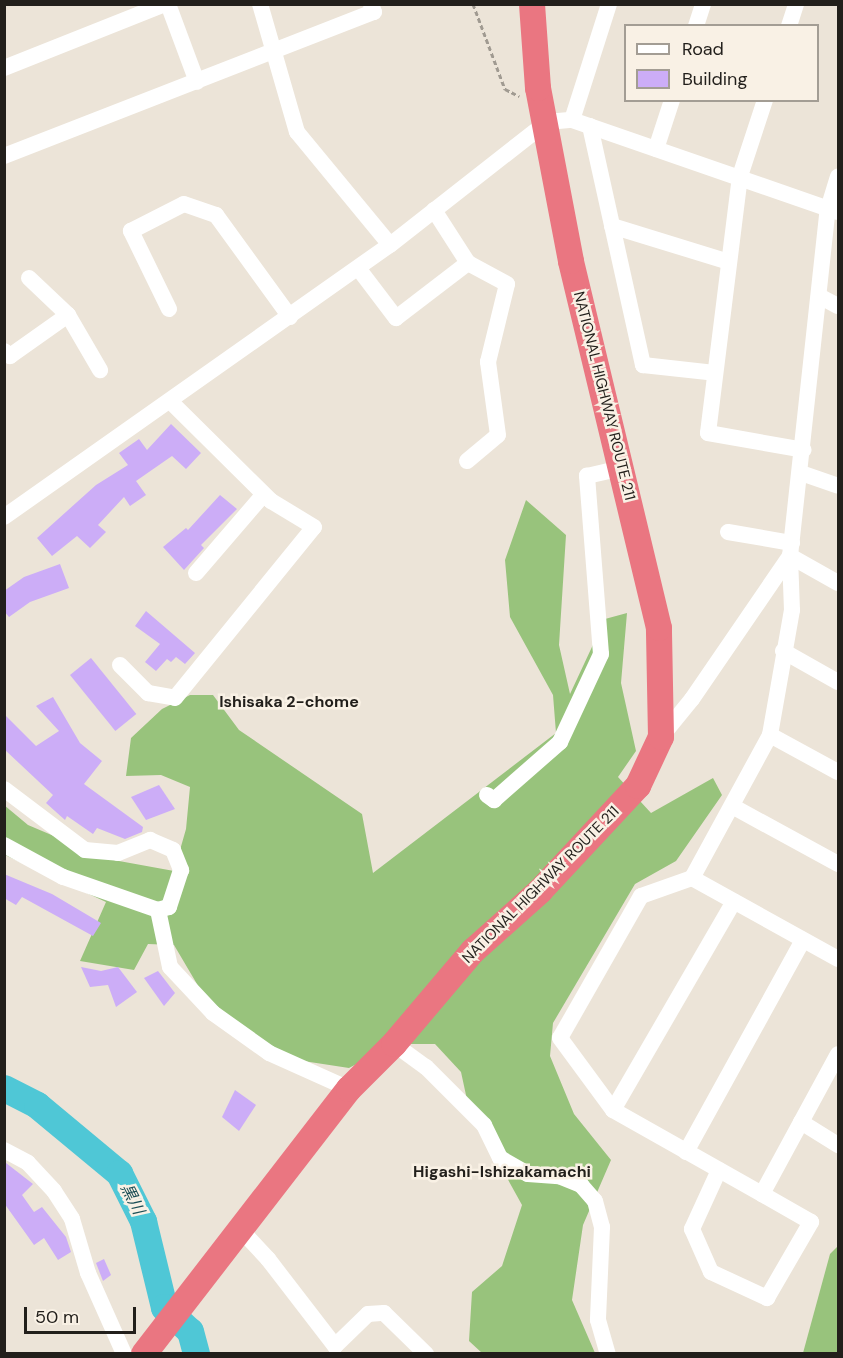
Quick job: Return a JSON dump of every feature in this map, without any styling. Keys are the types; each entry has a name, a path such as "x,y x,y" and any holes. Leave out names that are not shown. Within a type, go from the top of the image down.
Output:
{"highway":[{"name":"NATIONAL HIGHWAY ROUTE 211","path":"144,1353 349,1089 394,1044 473,951 540,891 638,786 661,737 659,628 571,261 554,116 532,4"}],"street":[{"path":"4,68 166,4 197,82"},
{"path":"260,4 297,132 390,244"},
{"path":"6,152 197,82 374,12 371,4"},
{"path":"4,518 358,268 554,116 609,4"},
{"path":"697,24 703,4"},
{"path":"790,24 796,4"},
{"path":"656,149 671,102"},
{"path":"764,102 740,176 708,433 804,450"},
{"path":"554,116 740,176 833,211"},
{"path":"590,126 643,365 715,373"},
{"path":"719,1170 692,1229 711,1272 767,1298 811,1222 614,1110 560,1038 641,896 692,878 770,735 792,610 791,549 804,450 819,296 838,177"},
{"path":"169,309 131,231 184,204 216,215 290,316"},
{"path":"434,210 468,264 507,284 488,362 498,435 467,461"},
{"path":"612,226 729,262"},
{"path":"358,268 396,318 468,264"},
{"path":"29,278 68,315 100,370"},
{"path":"819,296 838,306"},
{"path":"4,351 10,356 68,315"},
{"path":"120,665 148,693 175,698 314,526 263,495 170,401"},
{"path":"487,795 494,800 560,742 601,654 587,476 621,468"},
{"path":"801,473 838,485"},
{"path":"196,573 263,495"},
{"path":"728,532 791,549 838,583"},
{"path":"661,737 692,699 791,549"},
{"path":"783,651 838,682"},
{"path":"770,735 838,772"},
{"path":"4,789 85,850 118,853 150,840 173,850 181,870 169,907 158,910 63,877 4,845"},
{"path":"732,806 838,864"},
{"path":"692,878 838,959"},
{"path":"614,1110 734,901"},
{"path":"158,910 170,967 213,1013 269,1053 349,1089"},
{"path":"686,1152 803,940"},
{"path":"394,1044 426,1067 483,1125 500,1158 528,1174 559,1176 580,1185 595,1200 602,1227 598,1320 608,1353"},
{"path":"762,1194 838,1054"},
{"path":"801,1122 838,1145"},
{"path":"4,1150 28,1163 54,1191 72,1219 88,1274 124,1353"},
{"path":"241,1230 268,1259 332,1350 368,1314 384,1313 426,1353"}],"path":[{"path":"473,4 505,89 554,116"}],"green space":[{"path":"526,500 566,535 559,645 570,694 605,619 627,613 621,683 636,751 618,777 651,813 713,778 722,795 676,861 635,884 553,1023 550,1056 574,1114 611,1160 583,1225 572,1300 595,1353 482,1353 469,1341 472,1292 502,1266 522,1205 469,1109 461,1072 435,1044 394,1044 349,1068 264,1055 217,1018 174,945 148,944 134,970 80,961 106,902 5,855 4,805 28,825 108,859 174,871 186,829 190,787 161,775 126,776 131,738 162,709 190,695 213,695 239,730 362,814 373,873 556,733 553,695 510,617 505,560"},
{"path":"838,1246 838,1353 803,1353 830,1254"}],"building":[{"path":"171,424 201,453 186,469 172,456 136,481 146,495 130,506 124,497 98,525 106,532 90,548 77,536 52,556 37,538 96,485 128,465 119,453 139,439 147,450"},
{"path":"220,495 237,509 201,545 204,548 184,570 163,547 186,528 188,530"},
{"path":"60,564 69,588 30,602 9,617 4,611 4,591 24,577"},
{"path":"146,611 195,653 185,664 176,657 171,662 167,659 156,671 145,662 160,644 135,626"},
{"path":"91,658 136,714 115,731 70,675"},
{"path":"53,697 80,743 102,761 84,784 143,827 142,832 125,839 97,828 93,834 67,816 65,820 46,803 53,795 4,749 4,714 36,746 59,731 36,706"},
{"path":"159,785 175,809 146,820 131,797"},
{"path":"4,874 52,894 101,923 93,936 22,897 16,905 4,898"},
{"path":"81,967 101,971 118,967 137,992 116,1007 108,985 90,987"},
{"path":"158,971 175,993 164,1006 144,978"},
{"path":"235,1090 256,1105 239,1131 222,1117"},
{"path":"6,1163 33,1184 22,1195 34,1212 42,1207 66,1237 71,1252 58,1260 44,1238 34,1245 4,1203"},
{"path":"104,1259 111,1275 103,1281 96,1263"}],"waterway":[{"name":"黒川","path":"4,1088 37,1105 119,1173 143,1221 164,1307 190,1331 196,1354"}],"district":[{"name":"Ishisaka 2-chome","path":"289,702"},
{"name":"Higashi-Ishizakamachi","path":"502,1172"}]}
